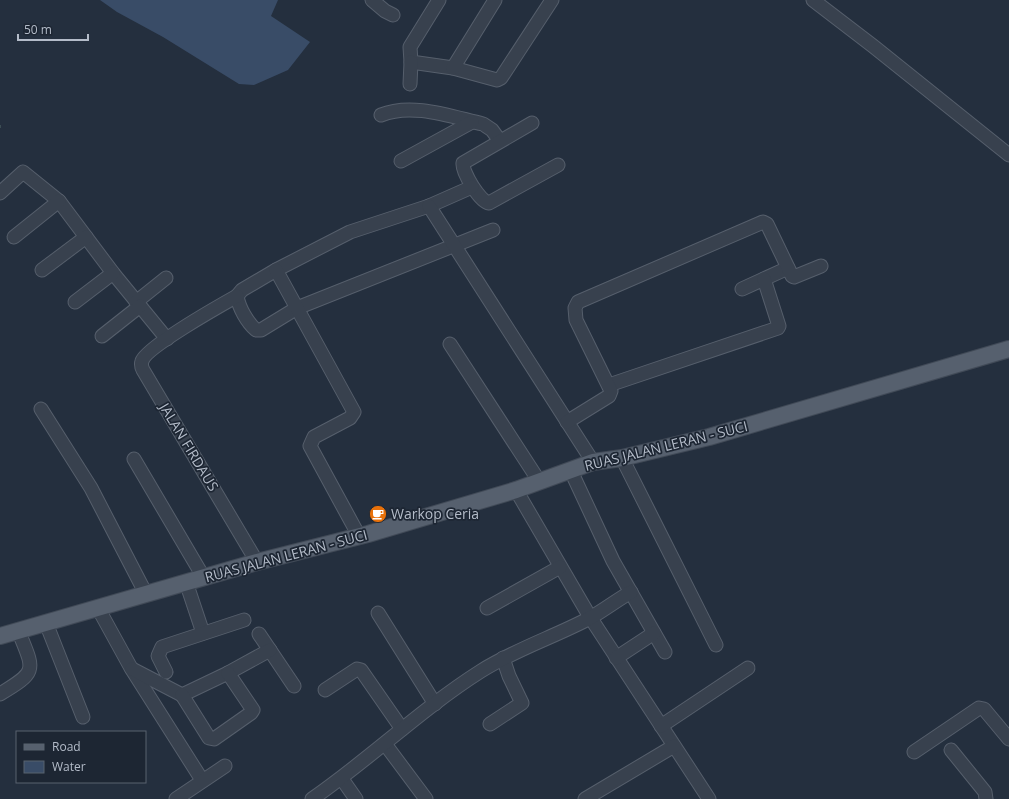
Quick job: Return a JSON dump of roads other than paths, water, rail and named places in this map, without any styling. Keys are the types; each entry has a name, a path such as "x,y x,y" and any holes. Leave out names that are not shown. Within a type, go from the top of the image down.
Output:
{"main road":[{"name":"RUAS JALAN LERAN - SUCI","path":"0,636 257,562 359,536 516,490 539,480 571,471 593,462 622,458 709,437 1009,349"}],"street":[{"path":"372,0 392,15"},
{"path":"410,84 410,47 439,0"},
{"path":"453,68 494,0"},
{"path":"411,62 453,68 500,80 552,0"},
{"path":"813,0 1009,155"},
{"path":"381,115 393,110 414,111 483,124 492,130 500,141"},
{"path":"401,161 472,122"},
{"path":"532,123 463,163 462,167 472,187 485,202 489,203 558,165"},
{"path":"0,193 23,172 59,201 113,273 167,339"},
{"name":"JALAN FIRDAUS","path":"257,562 143,370 142,360 167,339 276,270 350,232 429,206 472,187"},
{"path":"14,237 59,201"},
{"path":"429,206 453,246 593,462"},
{"path":"567,422 609,396 612,390 576,320 575,308 578,302 763,222 767,224 790,274 794,277 821,266"},
{"path":"237,296 241,308 256,330 261,330 297,308 493,230"},
{"path":"42,270 86,237"},
{"path":"742,289 788,268"},
{"path":"276,270 354,412 350,418 314,437 310,446 359,536"},
{"path":"74,302 113,273"},
{"path":"102,336 166,278"},
{"path":"609,385 778,328 779,326 764,279"},
{"path":"450,344 539,480"},
{"path":"41,409 91,488 146,594"},
{"path":"622,458 716,645"},
{"path":"134,459 204,578"},
{"path":"571,471 613,561 665,652"},
{"path":"516,490 590,618 709,799"},
{"path":"487,608 560,566"},
{"path":"186,582 203,633"},
{"path":"312,799 342,779 402,729 435,704 503,658 590,618 631,592"},
{"path":"98,608 131,668 202,780"},
{"path":"378,613 435,704"},
{"path":"166,672 158,656 162,647 244,620"},
{"path":"46,622 83,717"},
{"path":"0,694 24,680 30,671 30,660 18,630"},
{"path":"616,658 654,633"},
{"path":"259,634 294,686"},
{"path":"182,695 228,673 270,650"},
{"path":"490,724 522,703 509,676 503,658"},
{"path":"131,668 182,695 209,738 214,739 251,713 253,710 228,673"},
{"path":"661,726 748,668"},
{"path":"325,690 357,669 361,670 402,729"},
{"path":"145,690 157,682"},
{"path":"914,752 979,708 984,709 1009,739"},
{"path":"385,744 426,799"},
{"path":"585,799 674,746"},
{"path":"951,750 985,792 986,799"},
{"path":"176,799 202,780 225,766"},
{"path":"342,779 356,799"}],"water":[{"path":"100,0 278,0 271,16 310,42 288,70 254,85 239,84 163,37 117,12"}],"place":[{"name":"Warkop Ceria","path":"378,514"}]}
